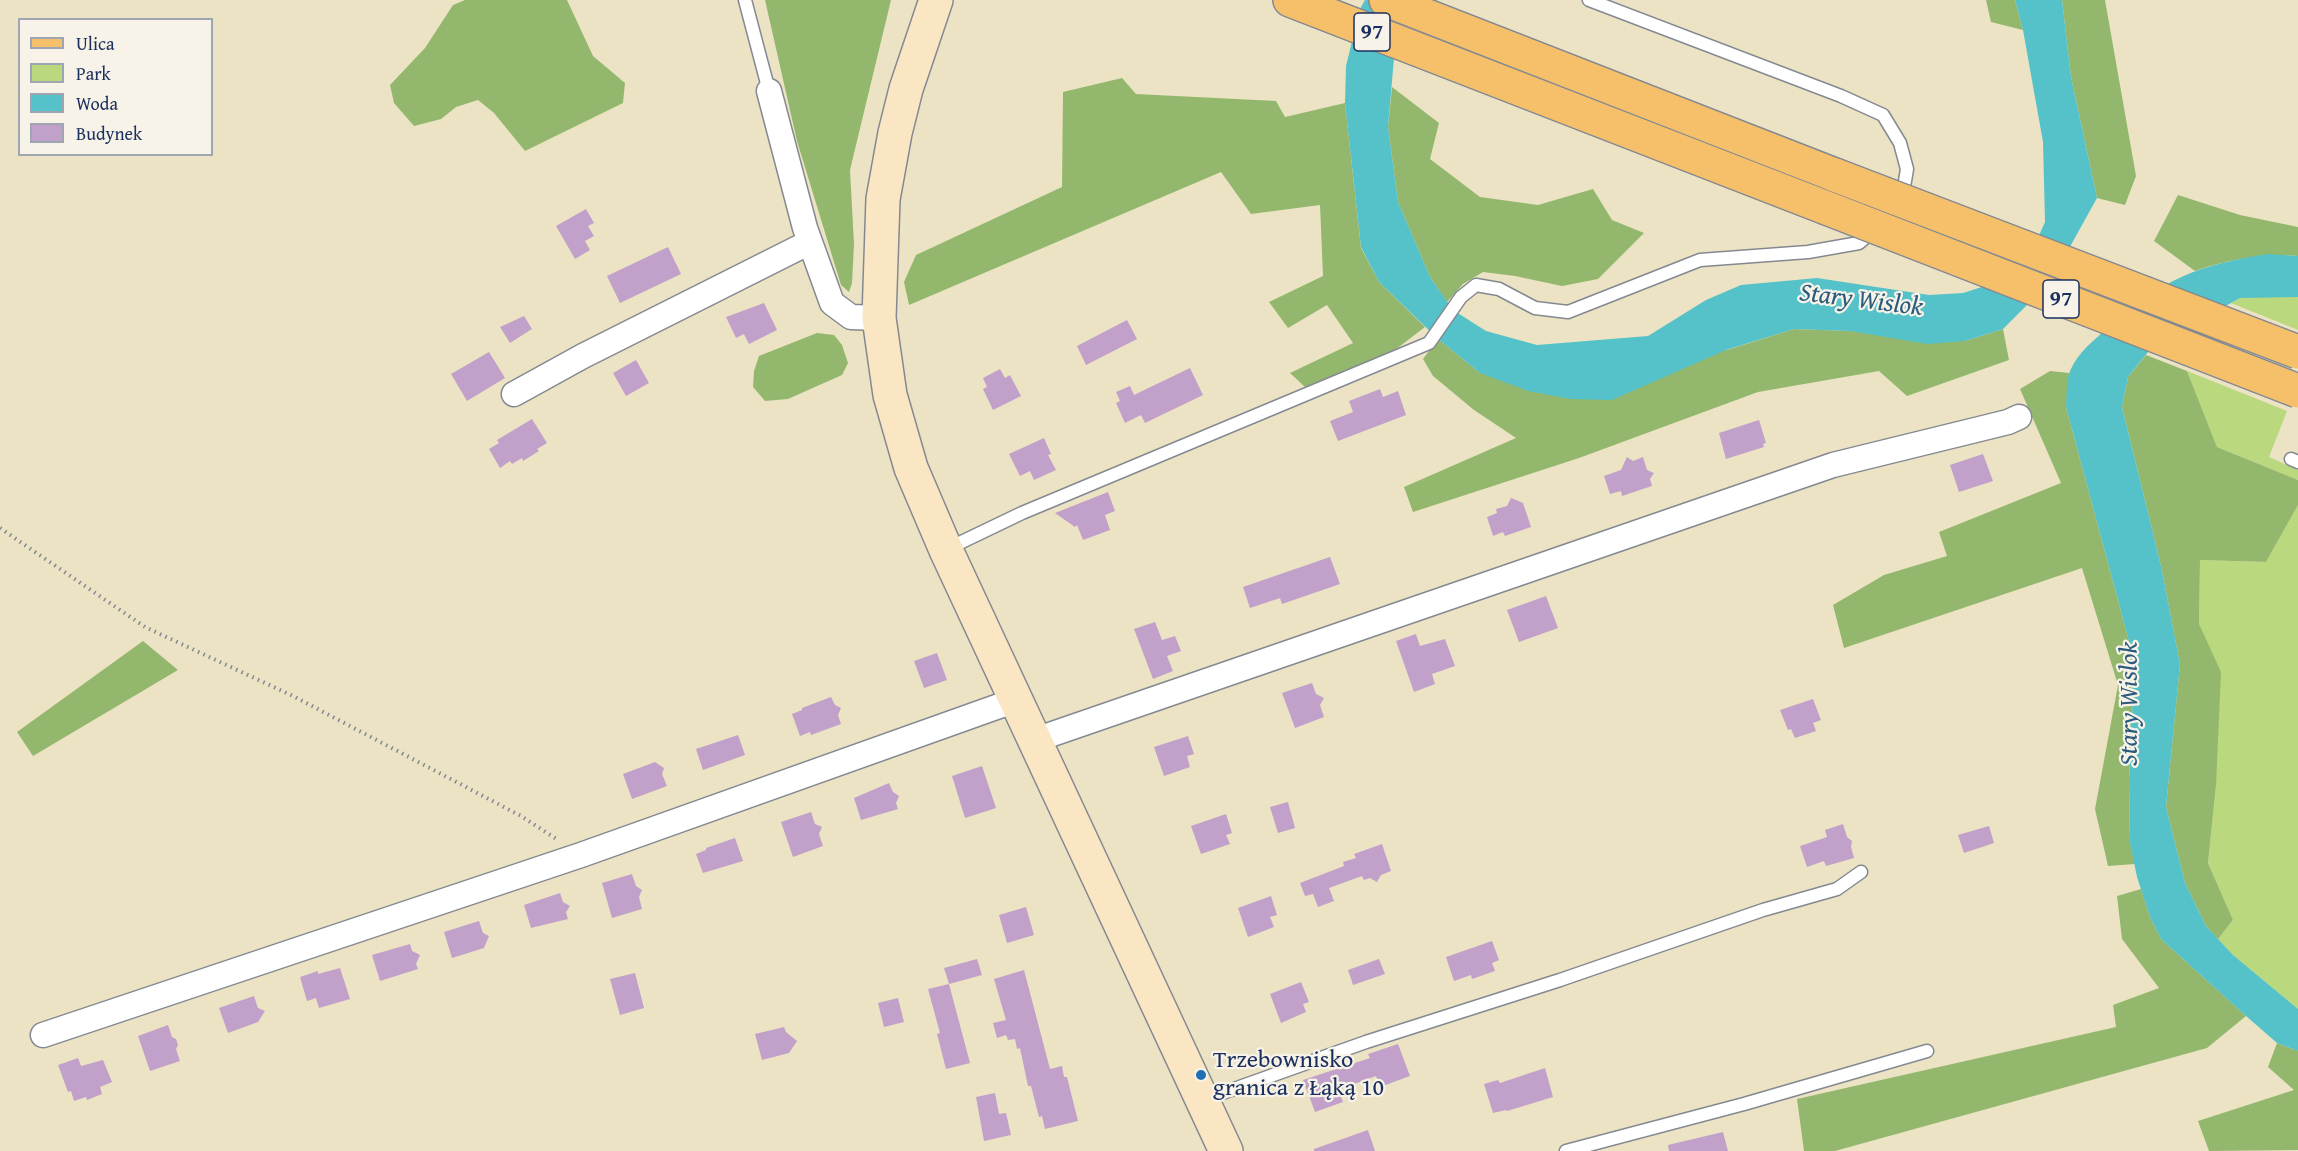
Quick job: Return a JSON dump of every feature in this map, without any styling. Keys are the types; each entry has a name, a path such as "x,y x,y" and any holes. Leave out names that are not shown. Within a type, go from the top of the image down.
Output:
{"main road":[{"name":"97","path":"1386,0 2298,352"},
{"name":"97","path":"1293,1 2298,391"}],"street":[{"path":"936,0 906,89 883,199 879,264 879,318 890,395 908,458 946,550 1226,1151"},
{"path":"769,91 810,242 832,303 852,317 879,318"},
{"path":"514,394 583,356 810,242"},
{"path":"1035,740 1833,465 2008,422 2019,417"},
{"path":"43,1035 581,855 1016,700"}],"lane":[{"path":"745,0 769,91"},
{"path":"946,550 1022,513 1429,342 1461,297 1476,285 1499,290 1535,308 1568,312 1700,260 1808,252 1859,243 1891,213 1904,187 1907,169 1900,143 1883,116 1841,96 1589,0"},
{"path":"1203,1100 1366,1042 1560,980 1763,910 1837,889 1861,872"},
{"path":"1566,1151 1744,1104 1927,1051"}],"path":[{"path":"0,528 145,627 293,696 522,816 581,855"}],"green space":[{"path":"465,0 567,0 593,56 625,83 623,103 525,151 494,113 478,100 456,107 441,119 414,126 394,103 390,85 425,48 453,5"},
{"path":"765,0 891,0 850,170 854,244 852,283 849,292 841,285 797,141"},
{"path":"1986,0 2015,0 2023,30 1991,22"},
{"path":"2062,0 2105,0 2136,176 2125,205 2097,198 2071,77"},
{"path":"1122,78 1136,94 1276,101 1285,117 1345,103 1361,248 1379,282 1425,327 1395,350 1305,387 1290,373 1353,343 1327,305 1288,328 1269,302 1323,276 1320,205 1251,214 1221,172 909,305 904,282 916,255 1062,187 1063,92"},
{"path":"1392,87 1439,123 1430,159 1480,197 1538,205 1593,189 1612,220 1644,233 1598,279 1562,286 1483,272 1463,284 1447,302 1430,277 1398,202 1388,127"},
{"path":"2178,195 2240,215 2298,227 2298,256 2246,258 2195,271 2154,241"},
{"path":"2298,297 2298,330 2231,303 2240,298"},
{"path":"1794,329 1850,331 1965,341 2003,329 2009,360 1907,396 1879,371 1758,392 1579,458 1413,512 1404,487 1516,438 1474,410 1433,376 1423,359 1438,339 1480,373 1727,350"},
{"path":"817,333 834,335 842,345 848,363 842,375 788,399 765,401 753,387 754,371 759,356"},
{"path":"2146,355 2187,371 2217,447 2298,480 2298,505 2266,562 2200,560 2199,624 2221,672 2216,785 2208,863 2233,920 2218,939 2206,926 2185,883 2166,807 2180,664 2161,566 2122,407 2128,377"},
{"path":"2050,371 2069,373 2066,407 2133,656 2129,780 2130,843 2135,864 2108,866 2095,809 2118,685 2082,568 1844,648 1833,605 1884,575 1947,556 1939,532 2061,483 2020,389"},
{"path":"2187,371 2287,411 2269,457 2298,470 2298,480 2217,447"},
{"path":"2298,505 2298,1009 2233,955 2218,939 2233,920 2208,863 2216,785 2199,624 2200,560 2266,562"},
{"path":"143,641 178,670 33,756 17,732"},
{"path":"2141,889 2150,917 2161,939 2246,1016 2207,1048 1835,1151 1804,1151 1797,1099 2116,1027 2113,1005 2159,988 2122,939 2117,896"},
{"path":"2277,1043 2298,1051 2298,1150 2209,1151 2198,1121 2294,1090 2268,1067"}],"water":[{"name":"Stary Wislok","path":"1365,0 1412,0 1394,58 1388,127 1398,202 1430,277 1453,310 1486,331 1537,345 1648,336 1706,300 1741,285 1817,278 1929,295 1963,293 1985,286 2029,258 2045,222 2043,142 2023,30 2015,0 2062,0 2071,77 2097,198 2051,281 2003,329 1965,341 1927,344 1850,331 1794,329 1726,350 1612,400 1570,399 1528,391 1480,373 1438,339 1379,282 1361,247 1345,103 1346,66 1360,9"},
{"path":"2268,254 2298,256 2298,297 2240,298 2152,347 2128,377 2122,407 2161,566 2180,664 2166,807 2185,883 2206,926 2233,955 2298,1009 2298,1051 2277,1043 2246,1016 2161,939 2150,917 2137,877 2130,843 2129,780 2133,656 2066,407 2069,375 2077,358 2092,342 2146,297 2201,269"}],"building":[{"path":"586,209 594,223 588,226 594,236 585,241 590,250 575,259 556,226"},
{"path":"668,247 681,274 620,303 607,276"},
{"path":"764,303 777,330 749,344 744,334 736,338 726,317"},
{"path":"524,316 532,329 510,343 500,327"},
{"path":"1127,320 1137,339 1086,365 1077,346"},
{"path":"489,352 505,378 467,401 451,374"},
{"path":"636,360 649,383 626,396 613,373"},
{"path":"1190,368 1203,395 1145,423 1141,415 1125,423 1116,403 1120,401 1116,392 1130,386 1134,395"},
{"path":"1000,369 1005,378 1010,375 1021,396 993,410 983,389 987,387 983,378"},
{"path":"1380,389 1383,397 1398,391 1406,415 1338,441 1330,421 1353,412 1349,401"},
{"path":"532,419 547,443 523,461 522,458 512,464 510,461 500,468 489,449 499,443 497,440"},
{"path":"1759,420 1766,443 1763,444 1764,447 1726,459 1719,433"},
{"path":"1044,438 1051,454 1048,455 1056,470 1034,480 1030,471 1020,476 1009,454"},
{"path":"1983,454 1993,481 1959,492 1950,465"},
{"path":"1627,457 1633,461 1643,457 1647,470 1654,473 1650,479 1652,486 1622,496 1621,491 1610,494 1604,476 1621,470"},
{"path":"1108,492 1115,511 1105,515 1110,530 1083,540 1077,525 1075,527 1055,513"},
{"path":"1511,498 1523,503 1531,527 1505,536 1503,532 1493,536 1487,517 1497,513 1496,509 1507,506"},
{"path":"1330,557 1340,584 1282,604 1280,598 1250,608 1243,587"},
{"path":"1546,596 1558,628 1519,642 1507,610"},
{"path":"1155,622 1162,640 1175,636 1181,651 1167,656 1173,671 1153,679 1134,629"},
{"path":"1416,634 1420,646 1445,639 1455,666 1432,674 1435,684 1414,692 1396,641"},
{"path":"937,653 947,680 924,688 914,661"},
{"path":"1312,683 1316,694 1324,698 1320,705 1324,717 1295,728 1282,693"},
{"path":"831,697 835,705 841,708 838,715 841,724 811,735 810,732 800,736 792,714"},
{"path":"1813,699 1821,720 1813,723 1816,731 1795,738 1791,729 1788,730 1780,710"},
{"path":"738,735 745,755 703,770 696,749"},
{"path":"1188,736 1194,754 1187,756 1190,767 1164,776 1154,747"},
{"path":"655,762 664,768 662,774 667,786 632,799 623,774"},
{"path":"982,766 996,808 965,818 952,776"},
{"path":"889,783 893,792 899,796 896,803 898,809 861,820 854,798"},
{"path":"1288,802 1295,828 1278,833 1270,807"},
{"path":"811,812 815,824 822,827 819,834 823,846 793,857 781,822"},
{"path":"1226,814 1232,833 1226,835 1230,844 1201,854 1191,826"},
{"path":"1843,824 1847,837 1852,841 1854,858 1826,866 1824,861 1807,867 1800,846 1827,837 1825,830"},
{"path":"1989,826 1994,843 1964,853 1958,835"},
{"path":"735,838 743,861 703,873 696,854"},
{"path":"1382,844 1391,871 1381,875 1377,882 1370,878 1364,880 1362,876 1329,888 1334,901 1318,907 1313,894 1305,896 1300,883 1344,866 1343,862 1356,858 1354,854"},
{"path":"632,874 636,886 642,890 639,897 642,909 612,918 602,883"},
{"path":"560,893 563,902 570,906 566,912 568,919 531,928 524,905"},
{"path":"1271,896 1277,915 1270,917 1274,927 1248,937 1238,908"},
{"path":"1026,907 1034,935 1007,943 999,915"},
{"path":"479,921 483,933 489,936 484,948 452,958 444,932"},
{"path":"1492,941 1499,960 1492,963 1495,971 1472,979 1471,975 1454,981 1446,957"},
{"path":"410,944 412,951 420,955 416,964 418,969 380,981 372,955"},
{"path":"977,959 982,975 949,984 944,968"},
{"path":"1379,959 1385,974 1353,985 1348,970"},
{"path":"340,968 350,999 319,1008 316,998 307,1001 300,977 318,971 318,974"},
{"path":"1024,970 1050,1069 1062,1066 1078,1121 1045,1129 1042,1116 1039,1117 1031,1086 1028,1086 1020,1048 1017,1049 1015,1039 1008,1040 1006,1035 997,1038 993,1023 1006,1020 994,979"},
{"path":"635,973 644,1008 620,1015 610,979"},
{"path":"1301,982 1309,1002 1303,1004 1306,1012 1281,1023 1270,994"},
{"path":"949,984 970,1063 946,1069 937,1034 940,1033 928,989"},
{"path":"254,996 258,1008 265,1011 258,1022 228,1033 219,1008"},
{"path":"898,998 904,1022 884,1027 878,1003"},
{"path":"168,1025 178,1045 176,1049 180,1061 150,1071 138,1036"},
{"path":"784,1027 786,1032 797,1041 789,1053 762,1060 755,1034"},
{"path":"1398,1044 1410,1076 1380,1087 1376,1076 1338,1090 1343,1102 1315,1112 1303,1080 1370,1058 1368,1054"},
{"path":"78,1058 81,1066 103,1060 112,1082 100,1087 102,1094 87,1100 86,1097 74,1101 71,1091 68,1092 58,1065"},
{"path":"1545,1068 1553,1097 1493,1113 1484,1084 1498,1080 1500,1083"},
{"path":"995,1093 999,1114 1006,1113 1011,1135 984,1141 976,1097"},
{"path":"1368,1130 1375,1151 1314,1151 1314,1149"},
{"path":"1723,1132 1728,1151 1669,1151 1668,1145"}],"place":[{"name":"Trzebownisko granica z Łąką 10","path":"1201,1075"}]}
